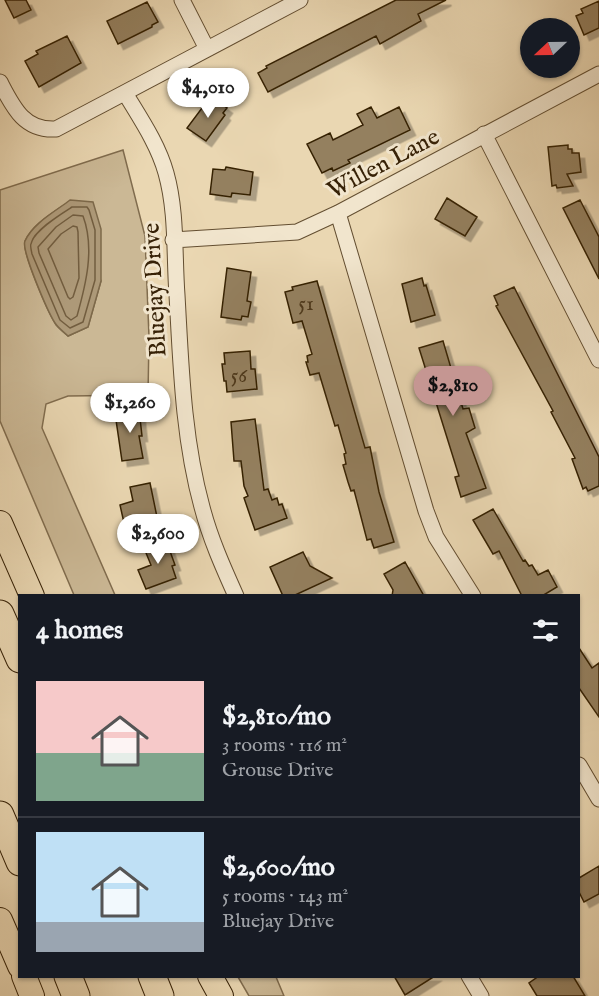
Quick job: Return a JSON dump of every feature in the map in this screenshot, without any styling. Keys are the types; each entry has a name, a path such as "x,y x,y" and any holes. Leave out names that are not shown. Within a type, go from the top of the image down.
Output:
{"highway":[{"path":"0,523 31,594"},
{"path":"0,614 18,654"},
{"path":"0,815 18,857"},
{"path":"0,920 18,961"},
{"path":"25,978 32,996"},
{"path":"69,978 76,996"},
{"path":"153,978 160,996"},
{"path":"199,978 207,996"},
{"path":"211,978 221,996"}],"street":[{"path":"182,0 207,49"},
{"path":"0,82 12,105 28,123 43,130 56,129 300,0"},
{"name":"Willen Lane","path":"174,240 297,232 338,213 599,74"},
{"name":"Bluejay Drive","path":"125,93 154,142 166,173 172,204 183,394 190,454 202,508 219,558 235,594"},
{"path":"484,134 599,360"},
{"path":"338,213 426,511 436,537 472,594"},
{"path":"580,767 599,799"},
{"path":"470,978 481,996"}],"shaded area":[{"path":"123,150 145,236 149,337 148,395 68,396 46,404 42,428 115,594 74,594 0,421 0,190","holes":["70,201 101,281 88,327 68,336 55,323 36,282 25,247 25,241 33,229"]},
{"path":"239,978 276,978 284,996 249,996"}],"water":[{"path":"70,200 93,202 101,229 101,281 88,327 68,336 58,327 52,317 27,256 25,241 33,229 45,218"}],"building":[{"path":"5,0 26,0 31,10 14,18"},
{"path":"396,0 446,0 418,14 421,21 380,44 376,36 268,92 258,73 267,68 266,66"},
{"path":"599,1 599,28 584,35 580,18 576,16 583,13 581,9"},
{"path":"147,2 158,22 118,44 107,21"},
{"path":"67,36 81,63 39,87 25,61 38,54 36,51"},
{"path":"211,96 227,108 223,113 225,115 206,141 187,128"},
{"path":"371,107 377,118 399,107 410,130 348,160 350,163 333,171 332,168 322,173 307,144 330,133 333,140 363,125 357,114"},
{"path":"568,145 572,153 579,153 581,172 567,174 573,186 557,188 556,185 552,186 548,147"},
{"path":"226,167 253,172 250,195 232,193 231,197 210,194 213,169 225,170"},
{"path":"447,198 477,217 465,236 435,219"},
{"path":"580,200 599,237 599,279 563,208"},
{"path":"227,268 251,272 247,301 251,302 248,317 242,316 241,320 221,317"},
{"path":"422,278 435,315 411,322 402,284"},
{"path":"317,281 365,448 370,447 379,492 394,542 374,548 371,539 367,540 354,490 351,491 348,482 343,465 346,464 344,454 346,453 319,373 310,375 306,362 308,362 307,356 312,354 302,321 293,323 285,292 293,290 292,287"},
{"path":"514,287 599,457 599,486 588,491 586,487 583,489 572,459 575,458 551,412 553,411 496,306 498,305 494,296"},
{"path":"443,341 463,409 469,408 475,428 466,433 486,488 461,497 455,477 459,476 419,348"},
{"path":"250,351 251,369 255,369 257,389 227,392 222,364 225,364 224,353"},
{"path":"139,409 142,436 139,436 143,458 122,461 115,413"},
{"path":"255,419 264,490 268,489 272,500 277,498 279,505 282,504 287,518 255,530 244,498 248,496 244,486 241,461 234,461 231,422"},
{"path":"150,483 157,517 124,523 120,505 133,501 130,487"},
{"path":"493,509 523,561 525,560 529,566 532,565 538,575 548,570 557,587 545,594 521,594 499,551 493,554 473,520"},
{"path":"166,540 175,565 172,566 176,578 146,589 138,570 151,565 144,548"},
{"path":"303,552 310,566 332,578 297,594 282,594 270,567"},
{"path":"405,562 423,594 392,594 393,590 384,574"},
{"path":"580,650 592,668 599,663 599,717 580,689"},
{"path":"599,866 599,894 584,902 580,894 580,877"},
{"path":"395,978 432,978 405,995"},
{"path":"536,978 574,978 585,996 537,996 529,983"}]}
